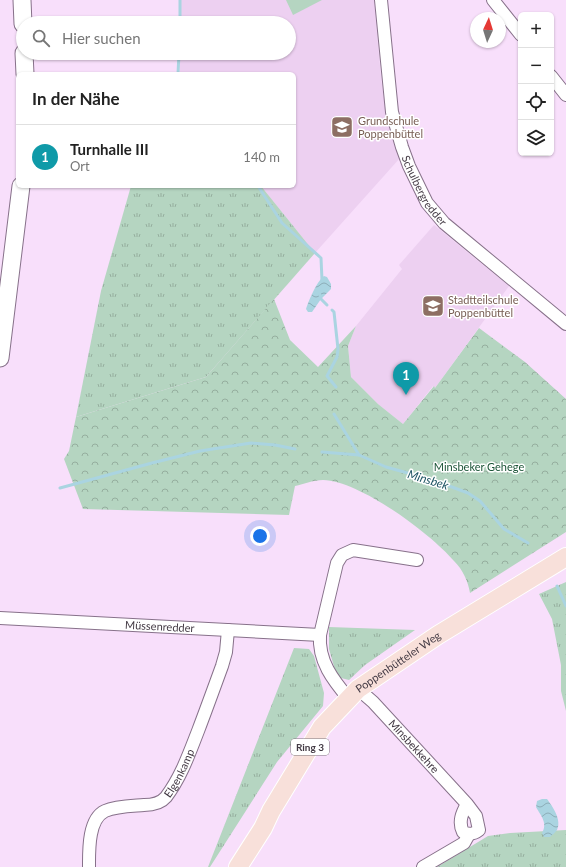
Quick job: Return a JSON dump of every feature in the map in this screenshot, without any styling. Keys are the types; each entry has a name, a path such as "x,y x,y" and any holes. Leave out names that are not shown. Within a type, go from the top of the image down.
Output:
{"main road":[{"path":"22,0 23,16"},
{"path":"24,60 25,72"},
{"path":"0,358 21,188"},
{"name":"Poppenbütteler Weg","path":"238,867 263,828 271,811 322,727 354,694 438,635 566,557"},
{"name":"Poppenbütteler Weg","path":"224,867 243,842 271,811"}],"street":[{"name":"Schulbergredder","path":"381,0 392,112 409,166 427,203 444,223 566,324"},
{"path":"493,0 518,31"},
{"path":"554,80 566,96"},
{"path":"354,694 336,683 324,663 319,646 320,635 337,563 342,555 353,550 417,560"},
{"name":"Müssenredder","path":"0,618 320,635"},
{"name":"Elgenkamp","path":"89,867 90,842 93,826 100,815 104,811 112,809 148,805 162,801 179,776 222,666 226,652 228,630"},
{"name":"Minsbekkehre","path":"354,694 373,702 467,804 462,813 461,828 463,832 469,834 464,843 423,867"}],"shaded area":[{"name":"Grundschule Poppenbüttel","path":"181,0 374,0 386,116 400,158 315,253 263,188 296,188 296,72 180,72 180,60 296,60 296,16 181,16"},
{"name":"Stadtteilschule Poppenbüttel","path":"434,225 509,286 435,388 433,386 403,424 378,404 351,377 348,346 356,326 402,269 399,265"}],"green space":[{"path":"286,0 322,0 293,15"},
{"path":"130,188 263,188 315,253 206,377 76,417 101,291"},
{"name":"Minsbeker Gehege","path":"274,299 290,340 318,367 356,326 348,346 351,377 378,404 403,424 434,386 435,388 479,328 525,362 566,399 566,532 470,593 468,584 460,568 429,537 393,510 356,489 338,483 320,480 295,486 289,515 83,509 64,459 69,451 76,417 206,377"},
{"path":"566,582 566,711 561,691 561,665 552,619 539,594"},
{"path":"329,627 415,630 365,665 349,680 337,677 329,649"},
{"path":"294,648 309,649 314,656 324,693 323,706 277,762 210,867 208,867"},
{"path":"566,830 566,867 437,867 488,836 510,833"}],"water":[{"path":"324,276 327,277 331,284 331,289 321,299 312,312 308,312 306,309 311,296 321,278"},
{"path":"547,799 558,818 557,830 550,837 544,837 542,833 544,823 536,807 537,801"}],"waterway":[{"name":"Minsbek","path":"180,0 180,16"},
{"name":"Minsbek","path":"178,72 179,60"},
{"name":"Minsbek","path":"259,188 282,223 321,258 322,280"},
{"name":"Minsbek","path":"320,295 321,299 327,305"},
{"name":"Minsbek","path":"332,310 334,312 338,349 337,357 327,376 336,387"},
{"name":"Minsbek","path":"334,414 359,455 386,467 433,480 468,493 480,501 504,529 528,543"},
{"path":"60,488 200,451 251,443 275,445 295,449"},
{"path":"322,452 359,455"},
{"path":"557,586 566,606"}],"place":[{"name":"Grundschule Poppenbüttel","path":"342,127"},
{"name":"Stadtteilschule Poppenbüttel","path":"433,306"},
{"name":"Turnhalle III","path":"406,395"}]}
